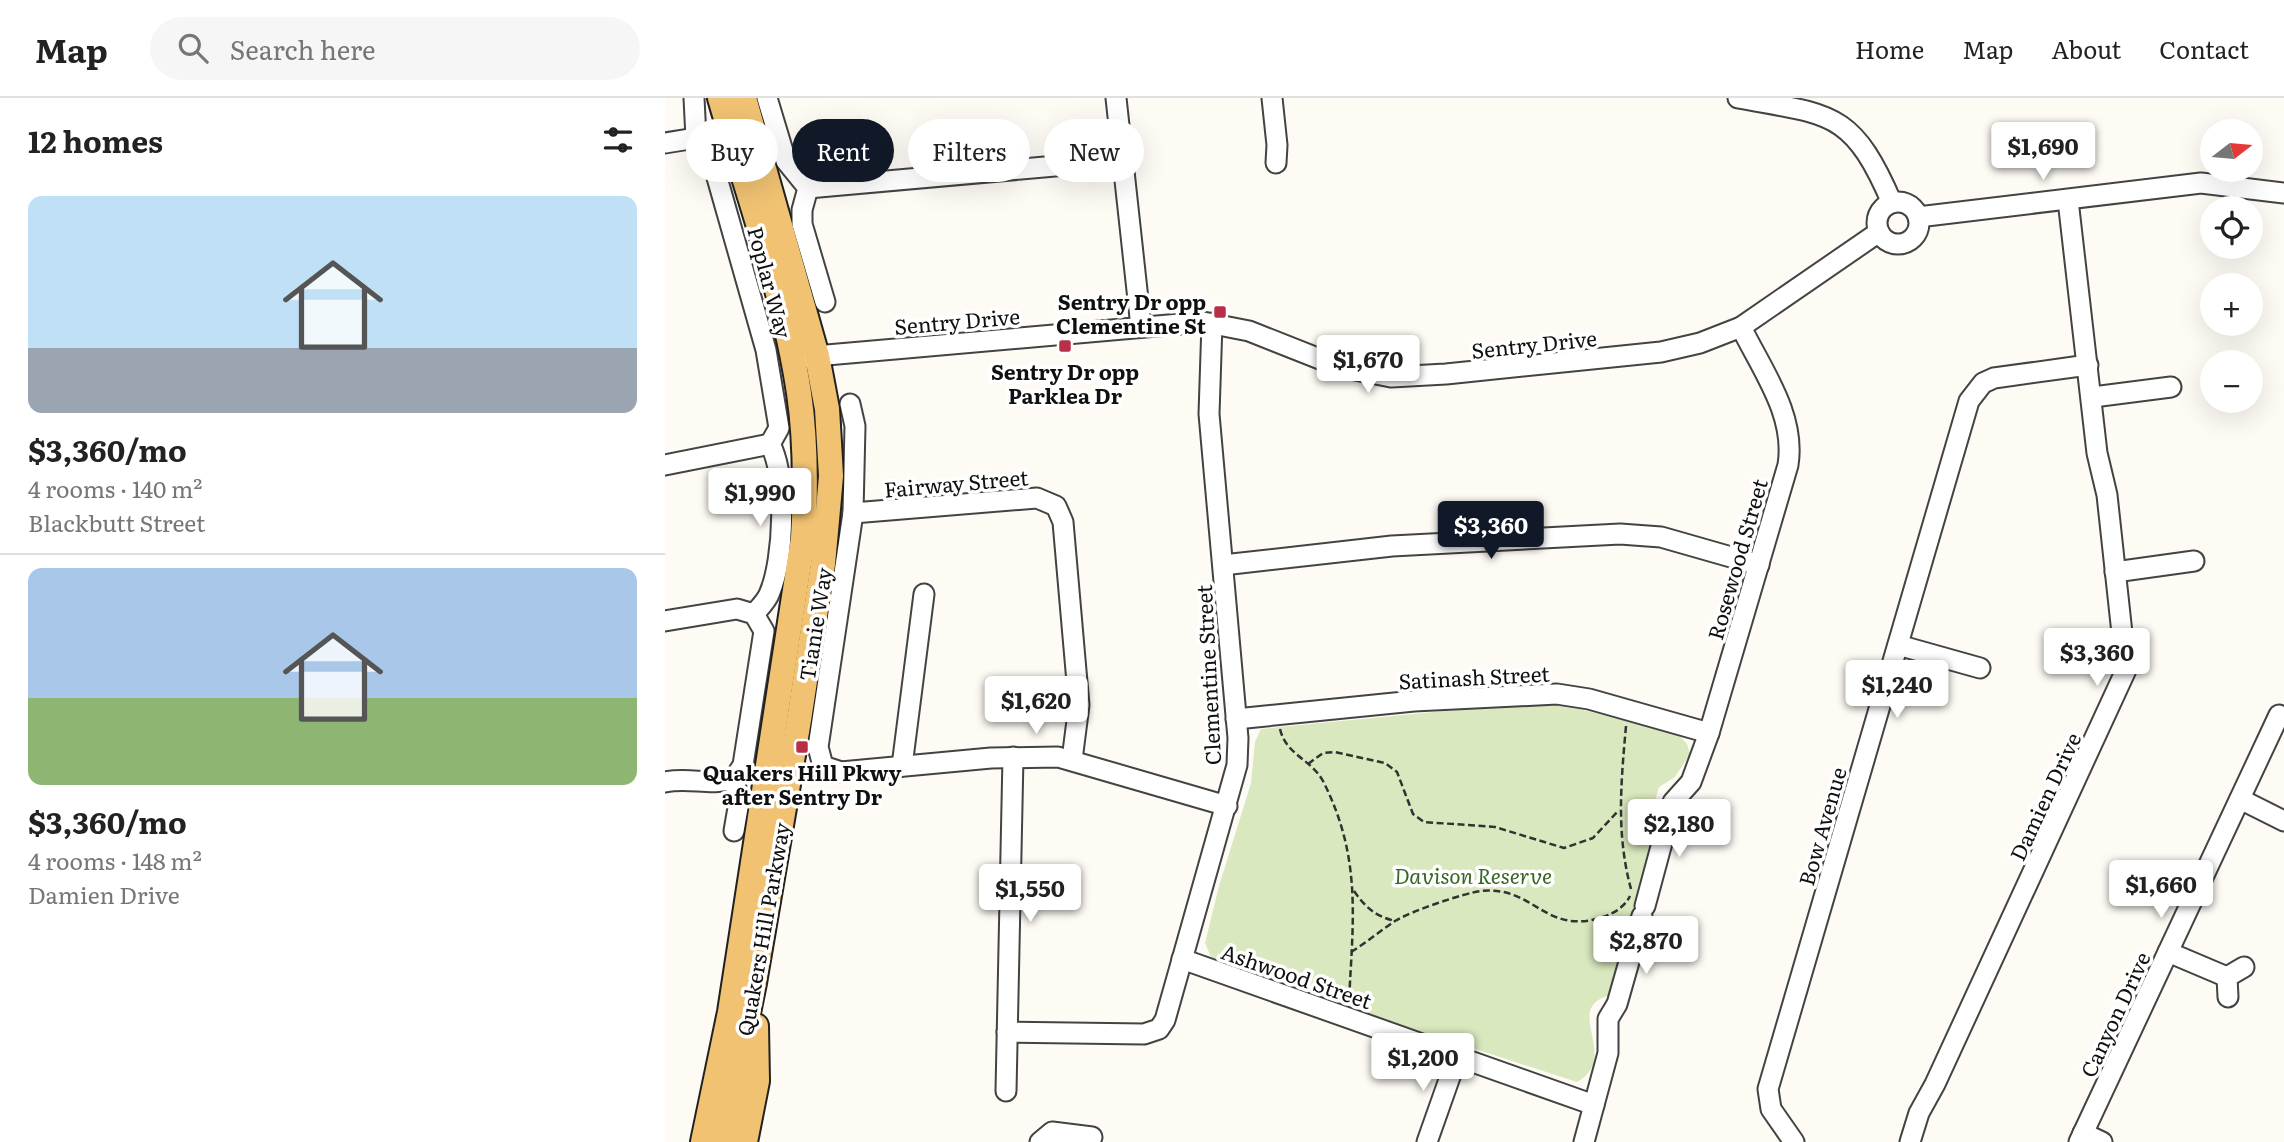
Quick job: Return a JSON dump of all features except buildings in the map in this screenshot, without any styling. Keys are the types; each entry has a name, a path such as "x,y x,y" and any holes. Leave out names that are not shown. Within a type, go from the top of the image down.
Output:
{"main road":[{"name":"Quakers Hill Parkway","path":"703,1142 730,1012 803,538 806,491 803,441 792,358 720,98"},
{"name":"Quakers Hill Parkway","path":"722,1142 754,983 801,708 828,518 829,441 817,356 744,98"},
{"path":"745,1142 757,1080 754,983"}],"street":[{"path":"694,98 695,119"},
{"path":"767,98 786,161 808,188"},
{"path":"1116,98 1118,119"},
{"path":"1272,98 1277,145 1276,163"},
{"path":"1738,98 1809,111 1841,125 1856,136 1870,155 1892,203"},
{"path":"665,143 686,140"},
{"path":"808,188 1044,167"},
{"name":"Poplar Way","path":"718,182 767,350 779,428 770,444"},
{"path":"1125,182 1141,327"},
{"path":"1918,217 2201,183 2284,193"},
{"path":"808,188 802,218 825,302"},
{"path":"2259,189 2284,201"},
{"name":"Damien Drive","path":"1910,1142 1919,1113 2122,683 2126,657 2106,489 2097,453 2093,397 2068,200"},
{"path":"1892,203 1910,205 1918,217 1918,230 1906,242 1890,243 1879,232 1877,226 1881,211 1892,203"},
{"name":"Sentry Drive","path":"792,358 1212,323 1249,331 1340,367 1391,377 1661,352 1700,343 1741,327 1879,232"},
{"name":"Clementine Street","path":"1007,1032 1155,1032 1165,1020 1227,806 1237,765 1236,719 1209,414 1212,323"},
{"name":"Rosewood Street","path":"1594,1105 1611,1040 1608,1019 1617,1004 1673,802 1691,782 1709,733 1788,465 1790,444 1783,412 1741,327"},
{"name":"Bow Avenue","path":"1794,1142 1771,1109 1768,1088 1969,401 1983,383 2005,375 2088,365"},
{"path":"2093,397 2171,387"},
{"name":"Tianie Way","path":"850,404 855,426 853,513 818,747 823,766 841,772 902,766"},
{"path":"665,465 770,444 778,459 781,479 780,535 771,591 754,614"},
{"name":"Fairway Street","path":"853,513 1037,498 1056,506 1063,522 1079,705 1072,760"},
{"path":"1223,565 1392,546 1619,534 1661,537 1759,565"},
{"path":"2115,572 2195,561"},
{"path":"924,594 902,766 1013,757 1072,760 1227,806"},
{"path":"665,621 737,609 754,614 764,631 743,765 734,779 719,784 687,779 665,782"},
{"path":"1898,645 1980,668"},
{"name":"Satinash Street","path":"1236,719 1376,704 1537,694 1573,695 1709,733"},
{"name":"Canyon Drive","path":"2081,1137 2280,715"},
{"path":"1006,1091 1013,757"},
{"path":"734,779 739,802 734,831"},
{"path":"2240,799 2284,821"},
{"path":"2168,952 2233,980"},
{"name":"Ashwood Street","path":"1182,959 1594,1105"},
{"path":"1427,1142 1457,1057"},
{"path":"1584,1142 1594,1105"},
{"path":"1041,1142 1052,1132 1092,1137"},
{"path":"2081,1137 2102,1142"}],"path":[{"path":"1351,952 1395,920 1476,891 1492,890 1521,896 1545,914 1564,922 1585,922 1618,910 1632,890 1623,861 1619,810 1627,710"},
{"path":"1277,716 1283,743 1321,778 1335,810 1351,865 1355,891 1346,1017"},
{"path":"1308,764 1323,753 1335,752 1385,763 1397,772 1413,814 1424,822 1495,827 1564,848 1593,838 1619,810"},
{"path":"1355,891 1365,906 1378,916 1395,920"}],"green space":[{"name":"Davison Reserve","path":"1563,705 1678,734 1687,744 1690,754 1675,777 1659,787 1652,810 1658,826 1611,995 1597,1001 1591,1010 1594,1060 1589,1072 1577,1082 1392,1022 1211,957 1205,943 1219,886 1251,783 1255,742 1261,729 1475,708"}],"place":[{"name":"Sentry Dr opp Clementine St","path":"1220,312"},
{"name":"Sentry Dr opp Parklea Dr","path":"1065,346"},
{"name":"Quakers Hill Pkwy after Sentry Dr","path":"802,747"}]}
